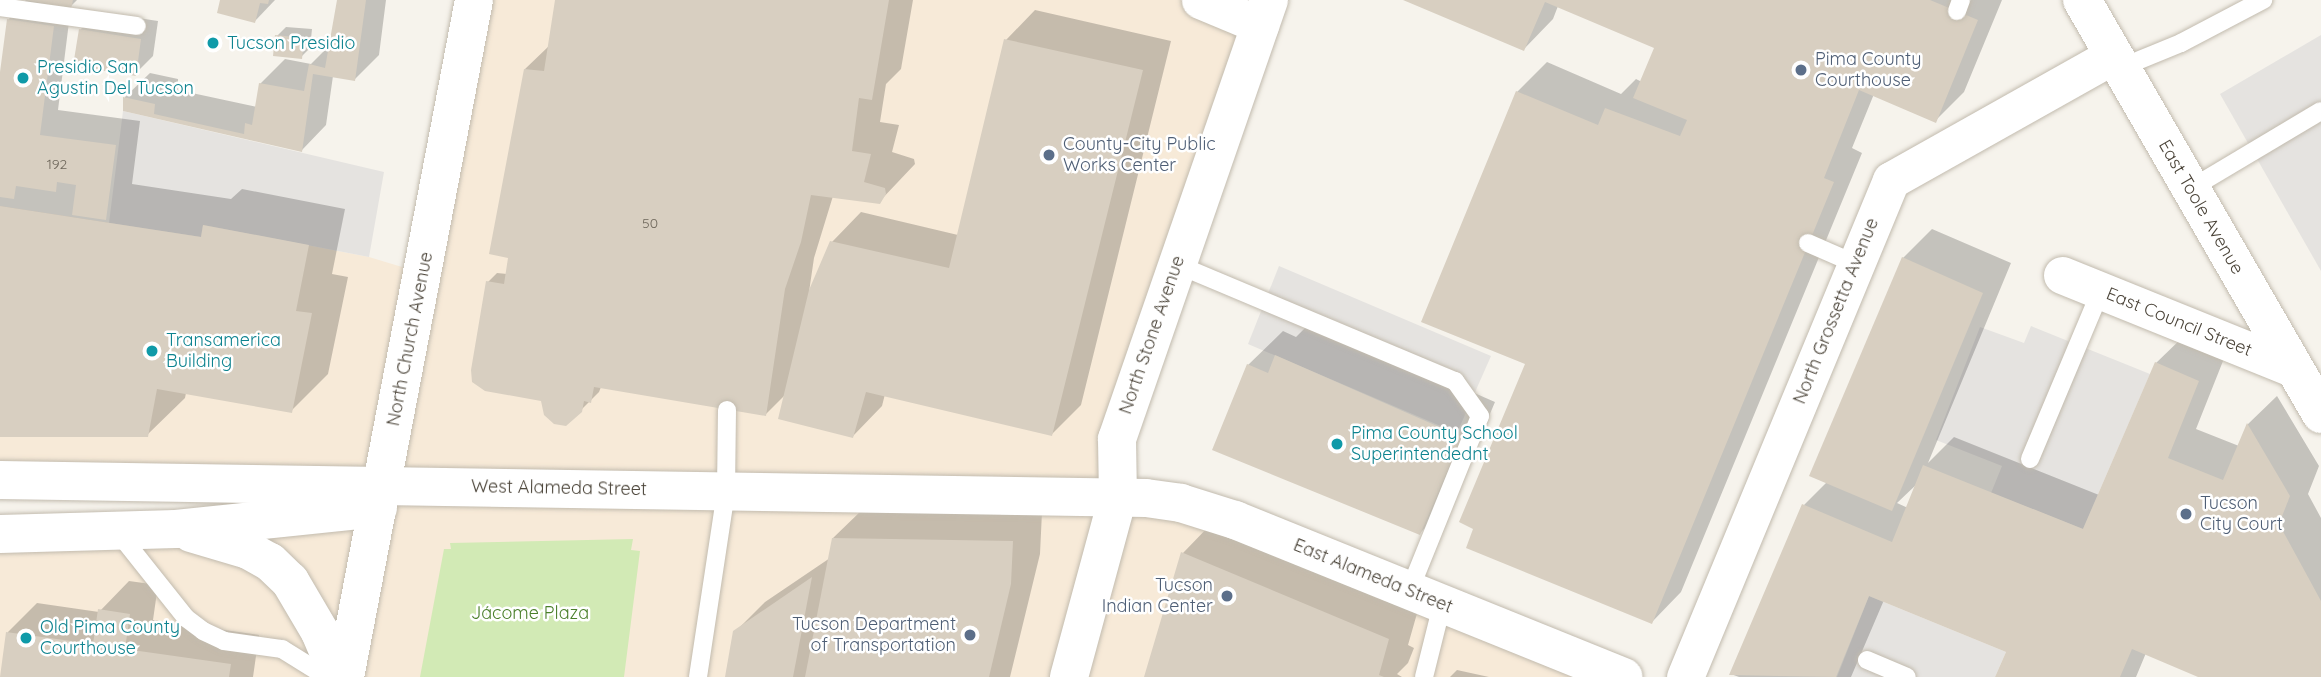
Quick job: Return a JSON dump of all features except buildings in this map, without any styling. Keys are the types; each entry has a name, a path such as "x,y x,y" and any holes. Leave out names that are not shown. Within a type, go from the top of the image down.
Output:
{"street":[{"name":"North Church Avenue","path":"345,677 474,0"},
{"path":"1200,0 1265,13"},
{"name":"East Toole Avenue","path":"2082,0 2321,414"},
{"name":"North Stone Avenue","path":"1069,677 1118,497 1117,439 1265,13"},
{"name":"North Grossetta Avenue","path":"1685,677 1891,180 2116,62"},
{"name":"East Council Street","path":"2062,275 2295,369"},
{"name":"West Alameda Street","path":"0,480 380,496 726,491 1118,497"},
{"name":"West Alameda Street","path":"0,534 176,529 380,496"},
{"name":"East Alameda Street","path":"1118,497 1146,498 1209,510 1623,677"},
{"path":"176,529 248,550 279,569 306,603 339,677"}],"lane":[{"path":"2116,62 2181,43 2263,0"},
{"path":"0,7 137,26"},
{"path":"2190,189 2321,111"},
{"path":"1808,243 1856,264"},
{"path":"1176,264 1455,381 1480,416 1426,598 1424,677"},
{"path":"2030,459 2101,290"},
{"path":"698,677 726,491 727,410"},
{"path":"116,530 186,618 203,631 224,641 282,649 327,677"},
{"path":"1867,660 1906,677"}],"shaded area":[{"path":"473,0 1200,0 1260,25 1119,478 1623,677 0,677 0,534 377,508 0,480 0,206 201,237 203,225 369,257 422,273"},
{"path":"2321,35 2321,271 2220,94"},
{"path":"123,111 384,172 369,257 203,225 201,237 109,223"},
{"path":"1279,266 1491,356 1457,433 1248,344"},
{"path":"2031,326 2150,374 2083,529 1991,493 2002,466 1936,440 1980,327 2024,343"},
{"path":"1869,596 2006,652 1995,677 1837,677"}],"green space":[{"name":"Jácome Plaza","path":"633,539 631,550 640,551 624,677 420,677 444,549 451,549 450,543"}],"place":[{"name":"Tucson Presidio","path":"213,43"},
{"name":"Pima County Courthouse","path":"1801,70"},
{"name":"Presidio San Agustin Del Tucson","path":"23,78"},
{"name":"County-City Public Works Center","path":"1049,155"},
{"name":"Transamerica Building","path":"152,351"},
{"name":"Pima County School Superintendednt","path":"1337,444"},
{"name":"Tucson City Court","path":"2186,514"},
{"name":"Tucson Indian Center","path":"1227,596"},
{"name":"Tucson Department of Transportation","path":"970,635"},
{"name":"Old Pima County Courthouse","path":"26,638"}]}
